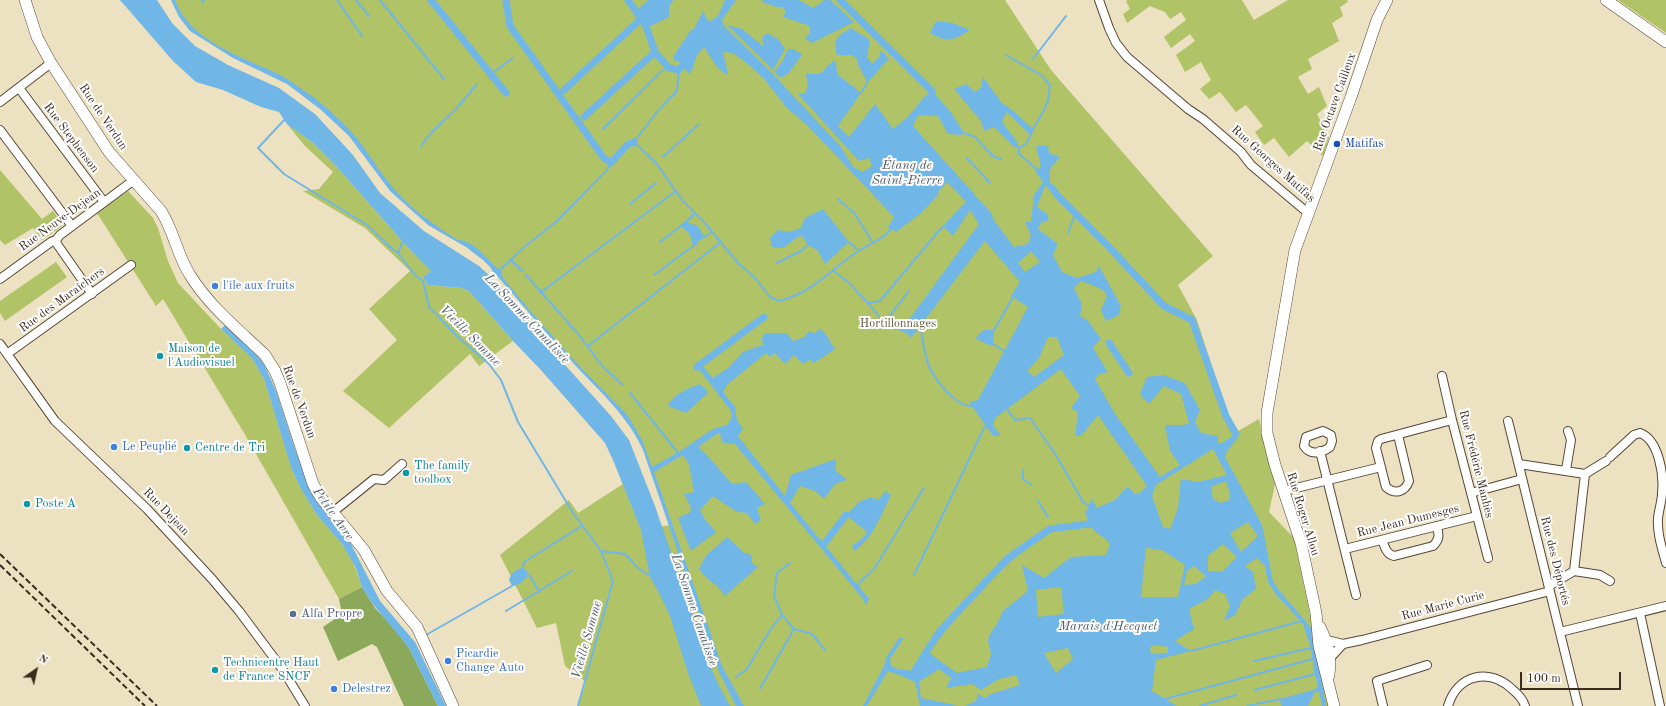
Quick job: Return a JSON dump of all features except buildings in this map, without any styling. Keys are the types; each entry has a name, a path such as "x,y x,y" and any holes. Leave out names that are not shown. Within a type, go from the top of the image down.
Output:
{"street":[{"name":"Rue de Verdun","path":"25,0 37,37 51,63 109,152 159,207 168,222 189,274 198,287 265,355 270,362 280,383 313,484 321,498 364,550 387,591 417,627 453,706"},
{"name":"Rue Georges Matifas","path":"1099,0 1116,43 1127,57 1188,109 1203,119 1241,152 1251,165 1308,213 1295,250 1267,413"},
{"name":"Rue Octave Cailleux","path":"1308,213 1351,97 1377,20 1387,0"},
{"path":"1606,0 1666,42"},
{"path":"0,102 51,63"},
{"name":"Rue Stephenson","path":"19,88 104,202"},
{"path":"0,130 72,226"},
{"name":"Rue Neuve-Dejean","path":"0,279 51,242 56,240 60,235 134,180"},
{"path":"56,240 57,244 92,294"},
{"name":"Rue des Maraîchers","path":"7,354 131,265"},
{"name":"Rue Dejean","path":"0,344 55,421 147,509 212,579 239,611 284,670 304,706"},
{"name":"Rue Frédéric Manhès","path":"1442,376 1488,558"},
{"name":"Rue Roger Allou","path":"1267,413 1267,433 1275,466 1301,543 1318,622 1317,633 1325,649 1328,679 1334,706"},
{"path":"1398,435 1409,481 1408,485 1402,491 1394,492 1386,488 1377,444 1381,439 1452,420"},
{"name":"Rue des Déportés","path":"1508,421 1578,706"},
{"path":"1566,470 1571,440 1568,431"},
{"path":"1519,464 1585,474 1602,465 1634,435 1640,433 1645,435 1651,441 1662,468 1662,493 1658,518 1659,539 1666,560"},
{"path":"1320,451 1356,595"},
{"path":"333,512 374,479 384,480 402,464"},
{"path":"1284,491 1381,467"},
{"path":"1585,474 1574,571 1600,575 1610,581"},
{"path":"1471,493 1522,479"},
{"name":"Rue Jean Dumesges","path":"1345,549 1477,516"},
{"path":"1382,540 1386,551 1394,556 1433,546 1438,542 1439,536 1437,526"},
{"name":"Rue Marie Curie","path":"1343,644 1549,588 1574,571"},
{"path":"1560,632 1666,606"},
{"path":"1640,613 1660,706"},
{"path":"1325,649 1343,644"},
{"path":"1325,649 1343,644"},
{"path":"1383,706 1376,681 1427,665"},
{"path":"1448,706 1456,689 1469,679 1487,675 1504,681 1520,696 1525,706"}],"green space":[{"name":"Hortillonnages","path":"172,0 1005,0 1051,70 1213,256 1178,285 1197,320 1227,413 1238,431 1259,419 1275,484 1269,512 1294,538 1329,706 578,706 586,682 565,666 556,623 537,628 500,555 569,500 578,513 623,484 641,529 671,525 640,439 628,418 569,356 481,255 438,231 390,189 358,145 335,120 314,101 279,78 230,55 188,28"},
{"path":"1242,0 1254,20 1288,0 1347,0 1348,2 1340,7 1343,16 1332,23 1339,41 1308,59 1312,69 1298,77 1308,94 1319,87 1327,106 1317,114 1329,138 1323,156 1307,141 1289,157 1274,138 1264,145 1255,132 1263,126 1246,105 1236,112 1220,92 1209,99 1200,89 1211,80 1201,62 1185,72 1176,55 1195,41 1190,34 1171,48 1164,37 1186,20 1181,12 1170,19 1165,12 1150,6 1127,23 1123,14 1130,9 1126,1"},
{"path":"1618,0 1666,0 1666,33"},
{"path":"287,124 313,143 335,165 410,250 432,271 423,277 428,285 461,288 469,291 513,341 479,366 470,354 389,428 343,391 397,340 369,309 410,271 365,228 303,191 319,189 333,172 305,146"},
{"path":"0,170 42,219 53,211 62,223 61,227 42,240 33,228 5,245 0,240"},
{"path":"128,191 153,218 158,228 168,261 178,283 221,329 251,356 264,379 294,475 317,515 342,544 353,562 362,587 339,599 244,433 163,299 156,306 97,213"},
{"path":"56,262 67,277 5,321 0,313 0,301"},
{"path":"362,587 375,608 395,629 409,648 438,706 404,706 377,647 372,644 338,661 323,627 342,614 339,599"}],"water":[{"path":"120,0 157,0 172,23 195,46 228,65 279,88 315,114 353,155 380,193 424,231 479,266 490,276 547,345 611,416 629,440 655,506 708,660 718,684 730,706 701,706 688,673 670,616 650,577 641,530 605,443 469,291 461,288 428,285 423,277 431,271 410,250 335,165 313,143 287,124 279,112 261,107 223,90 196,82 173,61"},
{"path":"171,0 175,0 182,14 204,37 232,53 284,77 323,105 351,132 387,180 410,205 425,218 450,235 476,248 501,271 503,278 568,354 628,416 642,440 652,467 679,452 713,429 727,425 732,418 731,411 695,364 700,360 701,364 713,378 728,368 743,352 763,345 762,338 765,333 787,333 793,341 805,337 806,334 811,331 814,334 819,329 825,333 835,349 818,361 812,363 811,359 803,364 794,355 785,364 775,353 770,357 766,353 727,385 723,392 735,407 737,420 743,429 738,436 785,496 791,475 836,459 836,471 847,480 835,484 824,499 815,491 800,486 790,503 869,599 866,605 863,599 735,444 724,443 721,439 720,432 698,447 732,484 746,482 765,504 757,508 761,520 755,524 747,513 737,512 713,496 700,510 706,521 716,532 691,551 678,518 691,512 690,505 684,494 694,492 689,464 683,455 654,472 722,666 744,706 736,706 719,672 643,450 637,438 621,415 498,277 494,275 491,268 466,247 428,225 390,191 349,136 320,109 287,84 233,58 190,31 179,17"},
{"path":"648,0 674,0 669,6 669,17 653,25 646,26 637,10"},
{"path":"725,0 736,0 722,20 724,26 771,72 841,147 853,167 863,172 872,166 869,158 859,161 798,94 805,93 808,87 806,74 820,74 833,61 836,61 837,74 861,93 838,126 849,137 875,104 893,129 908,117 925,96 932,91 950,111 964,133 960,135 948,134 938,116 918,115 913,126 992,214 993,219 1014,247 1028,244 1031,235 1025,222 1031,222 1034,195 1043,182 1035,171 1041,167 1036,146 1048,145 1049,153 1060,157 1051,168 1049,174 1052,188 1045,186 1037,207 1047,214 1049,220 1041,223 1038,229 1058,244 1053,255 1062,272 1077,278 1096,272 1099,266 1121,306 1119,315 1106,321 1101,310 1107,296 1105,292 1097,287 1081,281 1074,288 1082,304 1080,316 1088,321 1101,339 1093,348 1108,372 1099,374 1095,379 1115,414 1160,477 1180,465 1170,451 1165,425 1184,425 1189,423 1181,394 1164,386 1149,404 1140,394 1147,377 1163,375 1185,383 1200,410 1195,422 1201,433 1218,436 1218,442 1220,444 1236,434 1237,439 1227,451 1225,457 1262,525 1273,581 1313,630 1326,706 1322,706 1319,691 1315,692 1308,706 1281,706 1280,699 1313,690 1318,687 1311,648 1303,624 1275,593 1269,583 1265,566 1257,558 1245,566 1253,572 1256,589 1243,599 1235,615 1224,621 1230,606 1225,594 1215,590 1208,599 1189,609 1194,629 1175,641 1191,651 1156,660 1152,691 1177,706 965,706 976,701 978,694 985,698 991,694 1020,685 1016,675 999,679 981,690 972,684 946,688 951,678 939,669 919,682 921,698 960,706 920,706 915,682 888,671 867,706 863,706 885,664 886,658 899,638 904,638 890,659 891,666 914,676 927,652 941,633 987,579 1021,549 1055,527 1091,524 1085,514 1092,499 1097,508 1115,500 1128,486 1135,494 1139,494 1147,486 1098,415 1081,436 1075,436 1078,412 1071,408 1080,396 1061,369 995,418 993,425 1001,436 993,436 969,402 978,400 1028,307 1011,296 1020,282 985,241 911,338 903,328 979,224 970,210 953,236 943,226 966,202 947,182 938,192 939,194 920,214 896,232 888,227 894,217 807,125 787,108 765,80 749,65 733,53 723,52 728,73 726,75 717,67 704,47 697,55 692,70 689,74 679,61 675,61 673,57 691,30 694,29 703,11 709,22 718,16","holes":["1031,251 1040,262 1025,272 1018,263","1048,337 1057,337 1064,355 1034,377 1027,371 1039,358","1213,449 1227,475 1198,482 1181,479 1178,508 1170,529 1163,527 1152,496 1156,485","1226,481 1230,494 1229,500 1221,503 1213,499 1211,487","1248,522 1258,536 1241,552 1230,533","1092,528 1110,544 1106,555 1071,557 1044,578 1022,565 1028,591 1003,611 990,634 988,641 991,654 987,667 957,673 929,653 947,629 984,586 1026,548 1055,530","1223,544 1237,557 1222,572 1208,571 1208,556","1146,548 1162,550 1185,565 1178,597 1141,597","1194,566 1206,576 1196,584 1184,585 1187,571","1061,587 1064,614 1038,617 1036,590","1156,645 1168,647 1168,653 1151,654 1150,647","1068,648 1073,659 1056,673 1044,653"]},
{"path":"763,0 799,0 813,8 825,0 830,0 854,22 812,43 805,38 810,33 810,26 783,17 786,12 783,7 777,7 762,2"},
{"path":"936,21 953,23 970,30 959,37 950,39 941,38 930,33"},
{"path":"727,25 742,29 764,47 762,37 767,33 778,39 785,49 773,70"},
{"path":"851,28 870,40 867,57 872,64 879,57 881,50 889,59 867,83 857,59 852,55 837,55 837,38"},
{"path":"788,49 794,49 802,55 789,73 781,78 774,72 782,62"},
{"path":"983,77 1002,103 1033,129 1031,136 1007,112 1002,121 1018,144 1019,148 1015,148 994,127 984,131 981,121 954,89 966,84 975,92 981,88"},
{"path":"823,209 849,242 825,264 818,251 808,245 801,235 783,248 772,247 770,238 778,230 789,232 801,228 805,218"},
{"path":"686,222 698,226 704,237 693,246 690,234 681,226"},
{"path":"226,324 257,355 265,366 276,391 296,452 315,496 329,517 349,540 380,601 415,642 446,706 438,706 409,648 372,603 362,587 355,566 342,544 317,515 301,489 292,470 264,379 252,358 221,329"},
{"path":"984,330 994,330 993,343 991,346 975,338"},
{"path":"699,384 706,389 708,393 686,413 668,406 673,399 685,390"},
{"path":"886,491 891,495 876,526 861,546 854,551 852,545 861,540 867,532 846,515 859,502 871,497 878,500"},
{"path":"727,537 744,553 748,553 752,557 752,563 758,567 725,596 719,588 699,569 706,556"},
{"path":"523,568 527,571 528,575 517,585 512,586 509,580 512,573"}],"waterway":[{"path":"337,0 362,36"},
{"path":"356,0 369,16"},
{"path":"380,0 444,79"},
{"path":"431,0 506,93"},
{"path":"506,0 510,26 603,157 611,163 627,145 634,142"},
{"path":"628,0 646,26 655,52 669,68 679,70 688,58"},
{"path":"840,0 932,91 932,98 930,100"},
{"path":"1033,59 1066,16"},
{"path":"564,90 641,19"},
{"path":"584,117 655,52"},
{"path":"1006,55 1041,75 1050,85 1048,101 1043,112 1027,143 1019,148 1019,154 1038,170"},
{"path":"490,75 513,58"},
{"path":"603,129 667,66"},
{"path":"679,70 677,91 657,112 634,142 656,163 683,201 704,222 738,263 755,278 770,297 779,301 802,292 822,279 860,250 882,238 892,227"},
{"path":"861,93 867,83"},
{"path":"421,146 431,133 457,108 477,84"},
{"name":"Vieille Somme","path":"286,118 258,148 284,174 367,225 398,253 416,276 423,281 429,307 458,337 489,364 501,380 518,422 573,513 601,551 613,581 578,706"},
{"path":"663,157 699,124"},
{"path":"964,133 975,137 994,157 1001,159"},
{"path":"967,158 990,183"},
{"name":"La Somme Canalisée","path":"499,271 523,248 556,222 607,170 611,163"},
{"path":"630,204 656,183"},
{"path":"1052,188 1164,306 1192,320 1226,416 1236,434"},
{"path":"540,293 676,191"},
{"path":"838,199 855,214 873,243"},
{"path":"660,242 695,213"},
{"path":"1068,233 1075,214"},
{"path":"834,271 849,283 868,303 880,301 943,226"},
{"path":"703,238 712,232"},
{"path":"398,253 404,239"},
{"path":"588,346 721,242"},
{"path":"849,242 859,251"},
{"path":"654,275 696,244"},
{"path":"777,263 801,251 808,245"},
{"path":"511,260 522,271"},
{"path":"526,275 579,335 603,367 623,385"},
{"path":"884,323 909,291"},
{"path":"993,332 1013,297"},
{"path":"868,303 884,323 906,332"},
{"path":"697,367 764,317"},
{"path":"920,326 927,361 932,372 947,392 959,402 972,406"},
{"path":"990,342 1004,351"},
{"path":"1109,343 1129,373"},
{"path":"630,393 679,454"},
{"path":"1007,409 1015,420 1030,418 1056,455 1083,502 1089,506"},
{"path":"914,575 985,426"},
{"path":"1023,470 1023,479 1031,485"},
{"path":"858,588 860,582 874,569 924,488"},
{"path":"1038,501 1048,517"},
{"path":"824,544 846,515"},
{"path":"904,673 912,675 939,632 1008,558 1050,529 1088,524 1098,519"},
{"path":"523,568 524,562 582,526"},
{"path":"601,551 625,554 639,569 652,577"},
{"path":"790,563 777,573 774,596 782,615 794,629 812,634 825,650"},
{"path":"1266,569 1270,584"},
{"path":"506,611 572,571"},
{"path":"528,575 531,577 539,592"},
{"path":"426,635 512,586"},
{"path":"736,677 747,669 770,630 782,615"},
{"path":"1191,651 1302,621"},
{"path":"760,689 794,629"},
{"path":"1254,661 1311,648"},
{"path":"1165,699 1313,659"},
{"path":"1255,690 1315,674"},
{"path":"1200,706 1236,695"},
{"path":"1247,706 1280,699"}],"railway":[{"path":"0,554 157,706"},
{"path":"0,565 145,706"}],"place":[{"name":"Matifas","path":"1337,144"},
{"name":"l'île aux fruits","path":"215,286"},
{"name":"Maison de l'Audiovisuel","path":"160,356"},
{"name":"Le Peuplié","path":"114,447"},
{"name":"Centre de Tri","path":"187,448"},
{"name":"The family toolbox","path":"406,473"},
{"name":"Poste A","path":"27,504"},
{"name":"Alfa Propre","path":"293,614"},
{"name":"Picardie Change Auto","path":"448,661"},
{"name":"Technicentre Haut de France SNCF","path":"215,670"},
{"name":"Delestrez","path":"334,689"}],"water label":[{"name":"Étang de Saint-Pierre","path":"907,174"},
{"name":"Petite Avre","path":"333,514"},
{"name":"Marais d'Hecquet","path":"1108,627"}]}
